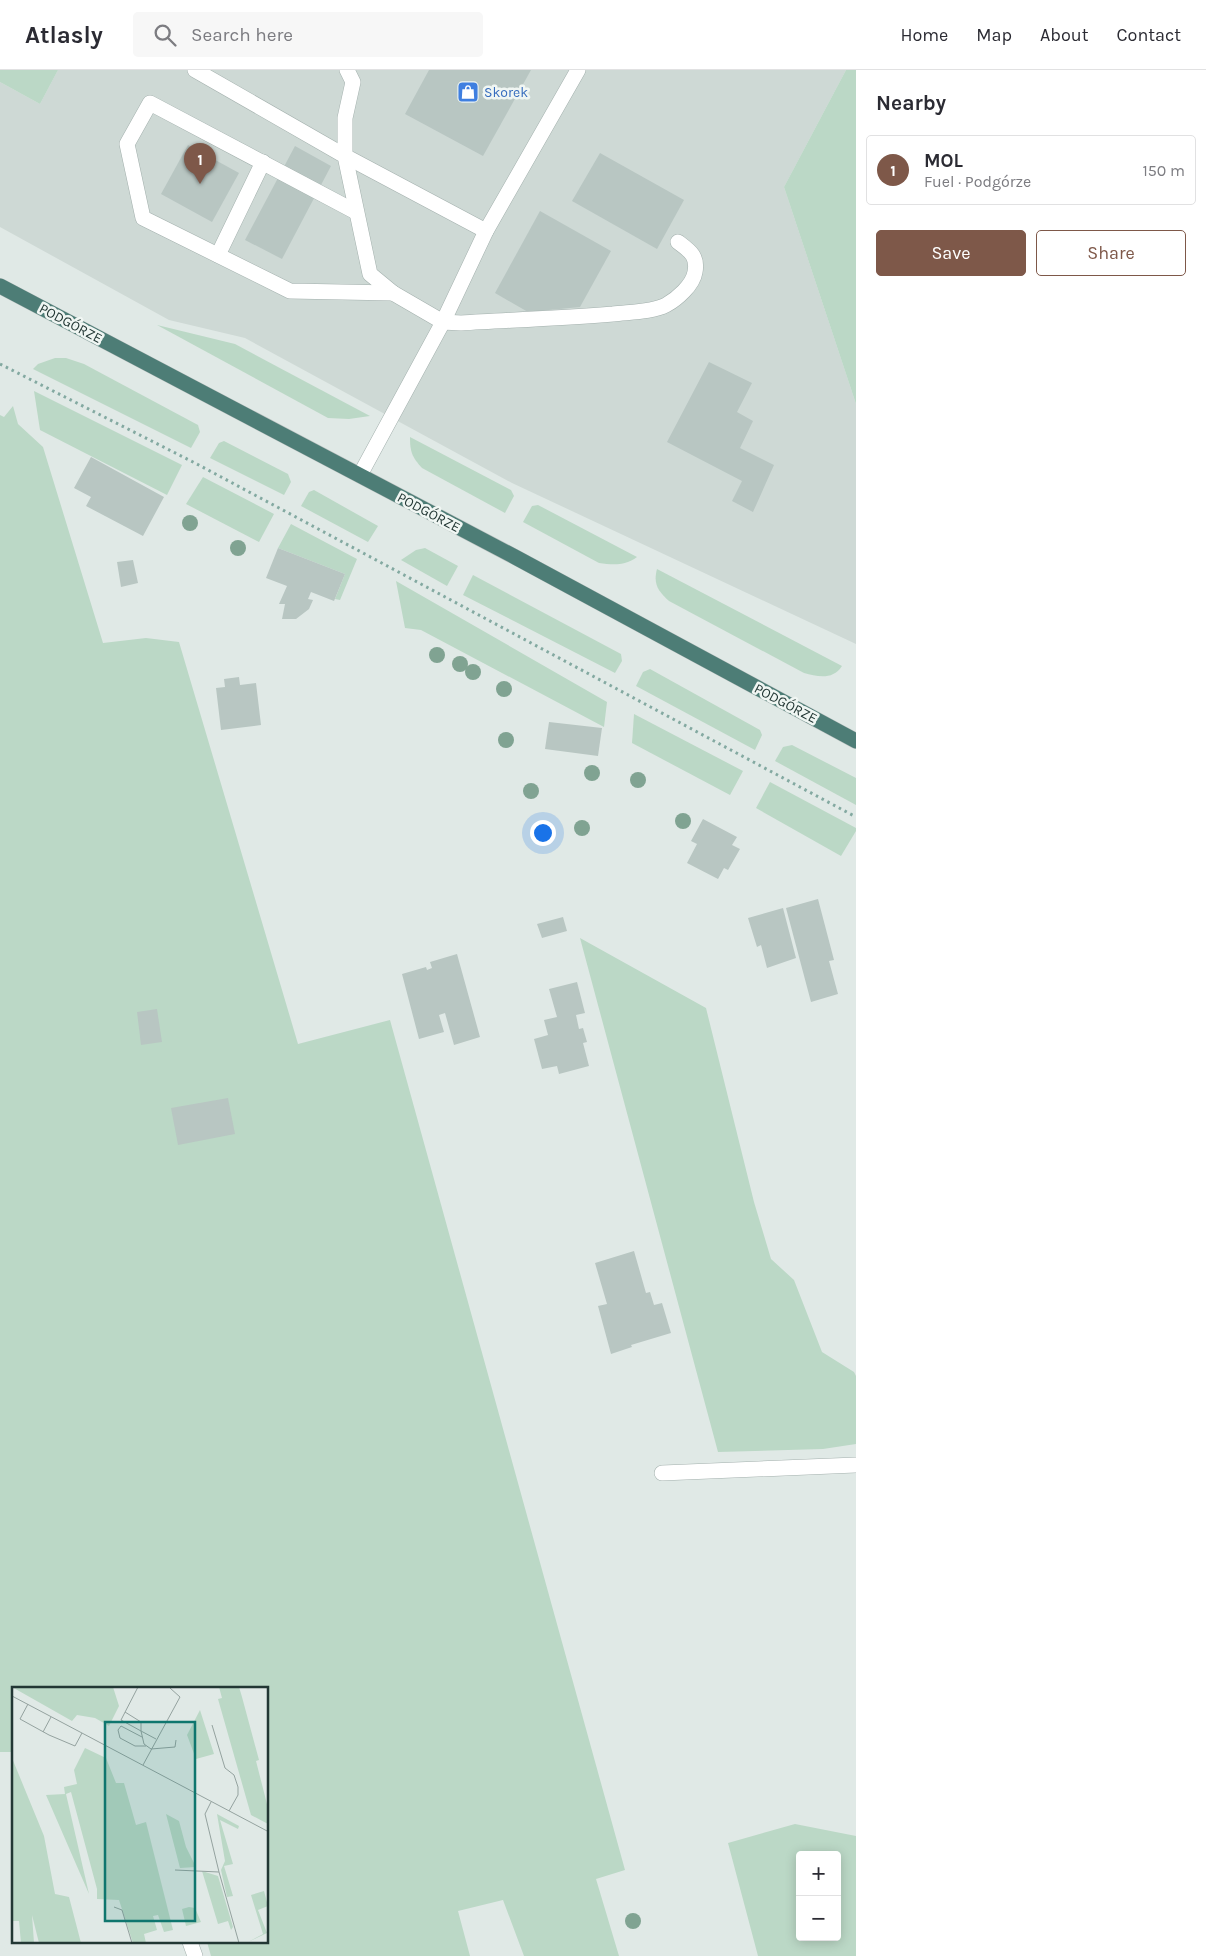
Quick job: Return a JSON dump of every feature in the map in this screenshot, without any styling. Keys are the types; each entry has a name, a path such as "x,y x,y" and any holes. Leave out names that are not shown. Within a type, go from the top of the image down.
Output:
{"highway":[{"name":"PODGÓRZE","path":"0,286 360,475 856,741"}],"lane":[{"path":"195,70 345,156 486,231"},
{"path":"347,70 353,82 345,118 345,156 370,274 394,293 442,322 461,323 597,315 633,312 665,306 680,294 694,278 697,263 692,252 678,242"},
{"path":"360,475 442,322 486,231 578,70"},
{"path":"356,212 150,103 127,144 143,218 290,291 394,293"},
{"path":"218,255 263,162"},
{"path":"662,1473 856,1465"},
{"path":"191,1944 195,1956"}],"path":[{"path":"0,364 195,463 856,817"}],"shaded area":[{"path":"58,70 846,70 784,187 856,404 856,644 512,483 245,338 169,320 0,227 0,82 40,104"}],"green space":[{"path":"0,70 58,70 40,104 0,82"},
{"path":"846,70 856,70 856,404 784,187"},
{"path":"157,325 235,344 370,416 349,419 328,418"},
{"path":"55,358 66,358 84,364 198,425 200,432 191,448 33,369 38,364"},
{"path":"34,391 182,465 167,495 40,430"},
{"path":"13,406 18,424 43,447 103,643 146,638 179,642 298,1044 390,1020 625,1870 596,1879 619,1956 524,1956 503,1900 458,1911 470,1956 211,1956 208,1944 269,1944 269,1687 12,1687 12,1752 0,1752 0,415 4,417"},
{"path":"410,437 511,490 514,496 505,513 422,468 412,454"},
{"path":"224,441 288,474 291,482 284,495 210,458 219,443"},
{"path":"203,477 274,514 259,542 186,504"},
{"path":"314,490 378,526 368,542 301,506 309,492"},
{"path":"538,505 637,557 619,564 599,563 523,522 532,506"},
{"path":"291,524 357,559 340,600 335,599 345,574 278,548"},
{"path":"425,548 458,566 447,586 401,560 416,550"},
{"path":"657,569 842,666 834,674 825,676 804,673 669,601 657,587"},
{"path":"473,575 621,654 622,661 615,673 463,595"},
{"path":"396,581 607,702 604,727 421,630 405,628"},
{"path":"650,669 760,730 762,735 755,750 636,686 643,672"},
{"path":"634,714 743,771 730,795 632,743"},
{"path":"792,745 856,778 856,805 775,761 783,747"},
{"path":"770,782 856,828 841,856 756,808"},
{"path":"580,938 706,1008 754,1202 771,1259 794,1280 822,1352 854,1372 856,1376 856,1444 823,1449 718,1452"},
{"path":"795,1824 856,1836 856,1956 758,1956 728,1843"}],"building":[{"name":"Skorek","path":"429,70 531,70 483,156 405,114"},
{"path":"188,145 239,173 212,222 161,194"},
{"path":"295,146 331,166 282,259 245,240"},
{"path":"600,153 684,200 657,249 572,201"},
{"path":"540,211 611,251 580,307 528,312 495,293"},
{"path":"709,362 752,383 737,412 753,421 740,448 774,465 753,512 732,501 742,481 667,442"},
{"path":"91,457 164,497 143,536 86,506 91,497 74,488"},
{"path":"278,548 345,574 334,601 311,592 308,599 313,600 309,609 296,619 282,619 285,604 279,604 287,586 266,578"},
{"path":"133,560 138,583 121,587 117,562"},
{"path":"239,677 240,685 256,683 261,725 221,730 216,688 225,687 224,679"},
{"path":"549,722 602,728 598,756 545,749"},
{"path":"703,819 737,837 732,845 740,849 728,870 724,868 718,879 687,863 697,844 691,841"},
{"path":"818,899 834,960 829,961 838,994 811,1002 786,908"},
{"path":"783,908 796,958 767,968 761,945 757,947 748,918"},
{"path":"563,917 567,931 542,938 537,924"},
{"path":"457,954 480,1037 454,1045 445,1013 439,1015 444,1032 419,1039 402,974 426,967 427,970 432,968 430,962"},
{"path":"577,982 585,1013 576,1015 579,1029 583,1028 587,1042 583,1043 589,1066 559,1074 557,1066 542,1069 534,1039 548,1035 544,1020 557,1017 549,989"},
{"path":"157,1009 162,1042 141,1045 137,1012"},
{"path":"228,1098 235,1134 178,1145 171,1108"},
{"path":"634,1251 646,1293 650,1292 654,1305 662,1303 671,1333 631,1345 632,1347 611,1354 598,1306 607,1304 595,1263"}],"place":[{"name":"Skorek","path":"468,92"},
{"name":"MOL","path":"200,184"}]}
